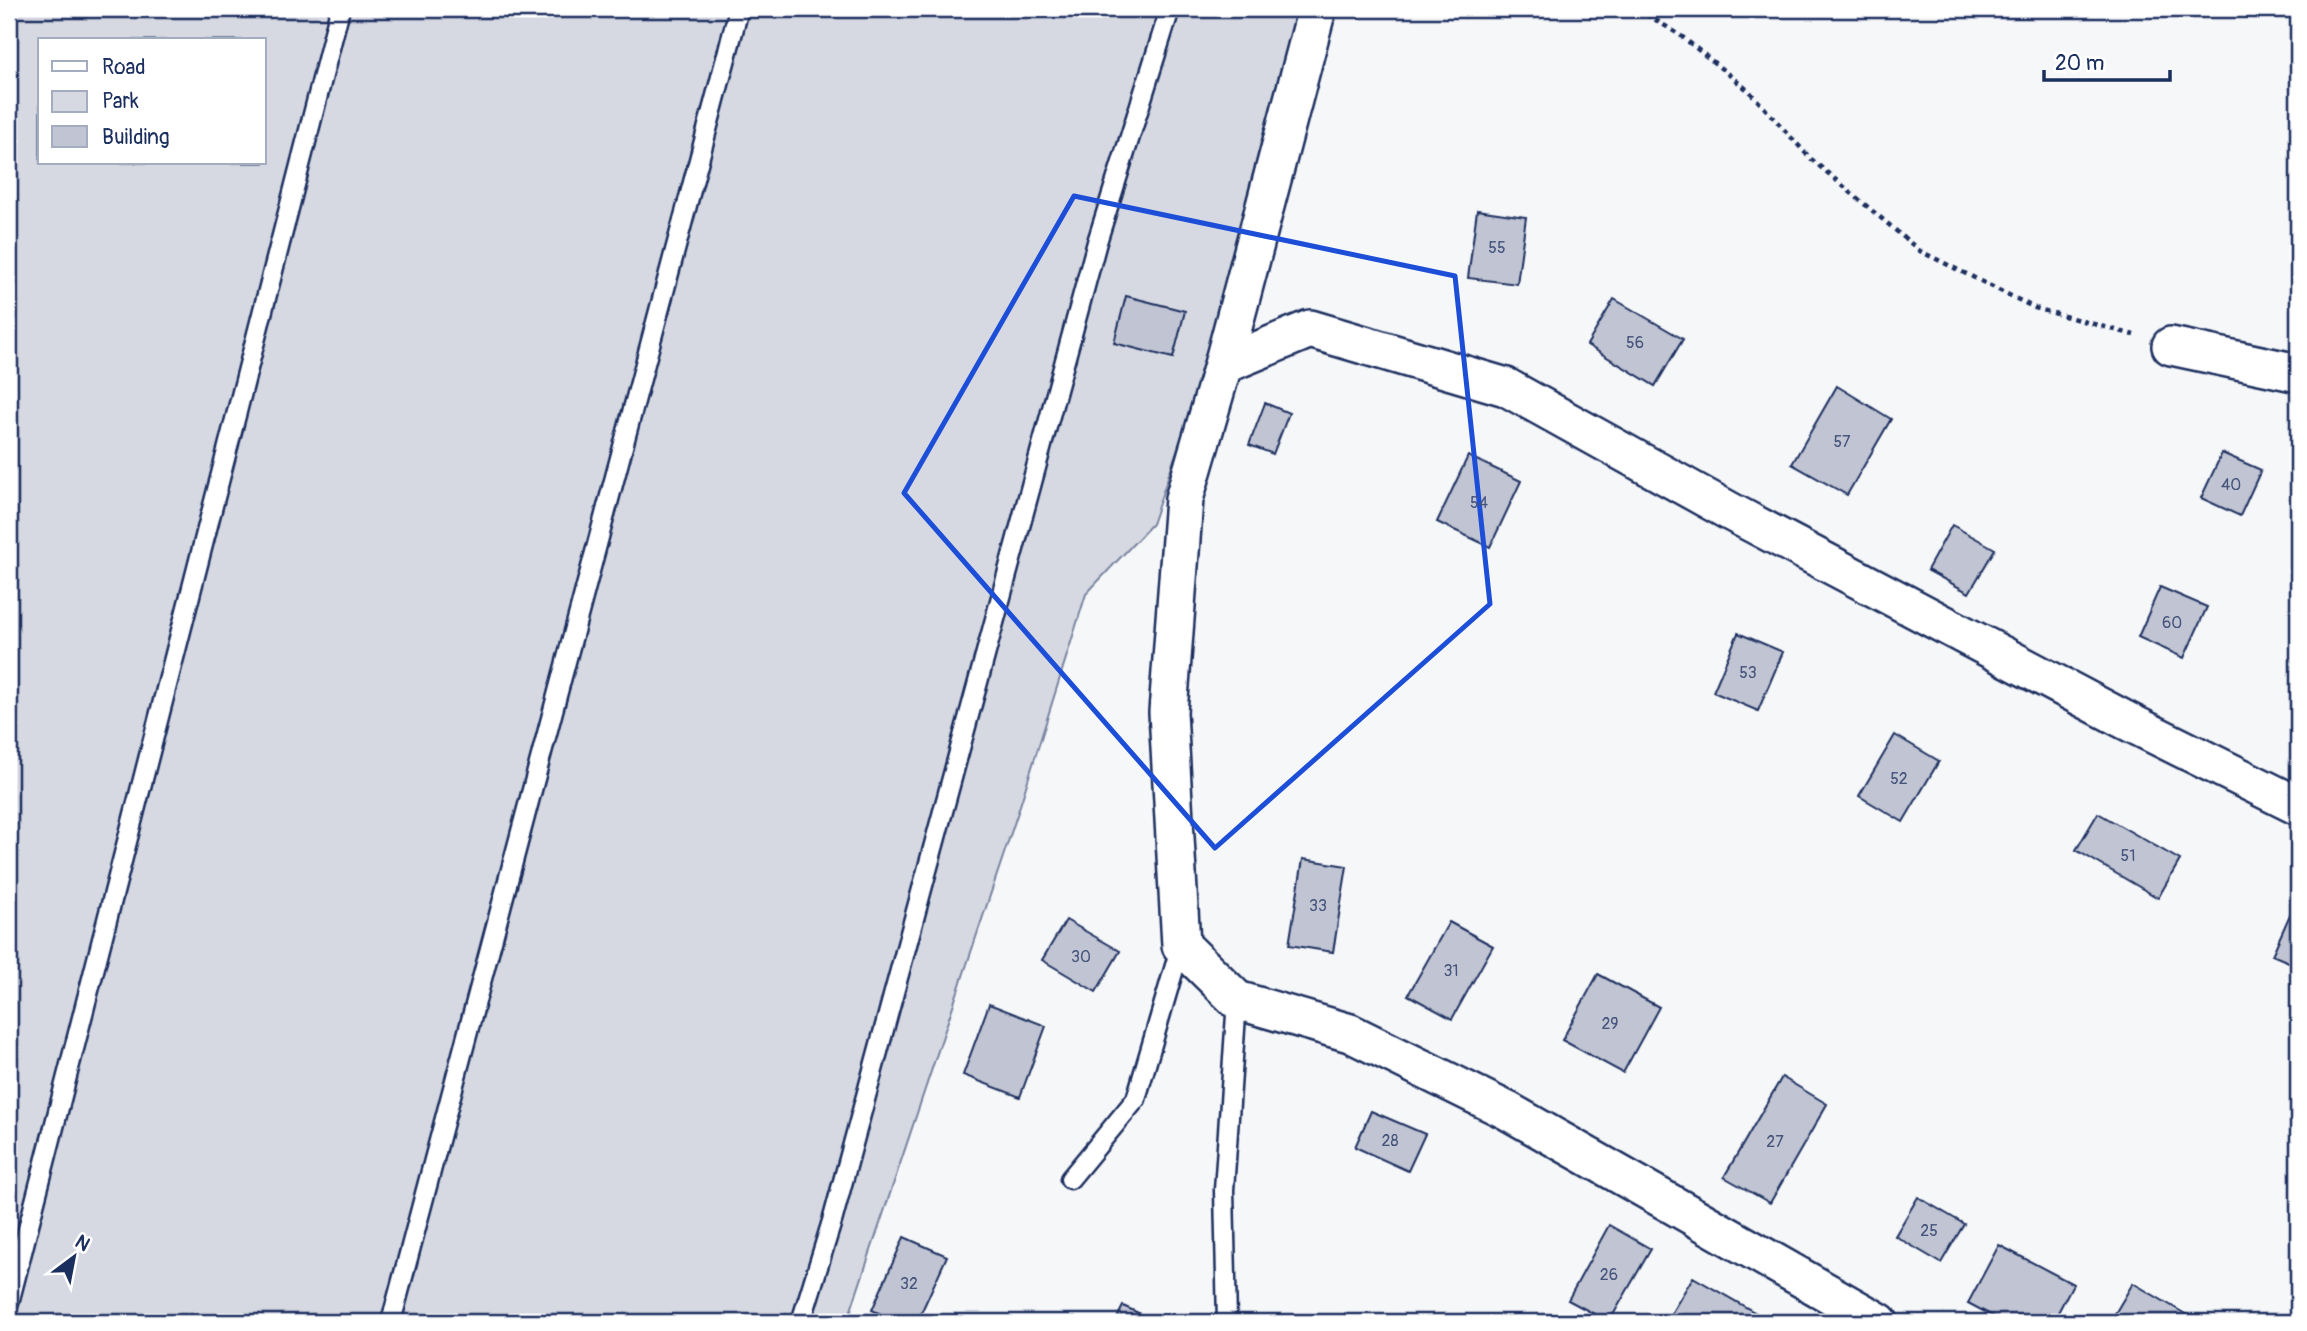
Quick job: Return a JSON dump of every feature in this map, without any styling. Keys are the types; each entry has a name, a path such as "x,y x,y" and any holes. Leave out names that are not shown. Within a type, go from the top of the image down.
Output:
{"street":[{"path":"1317,9 1223,365 1184,499 1169,699 1181,945 1237,1000 1350,1033 1496,1105 1879,1322"},
{"path":"1223,365 1310,329 1506,387 1731,512 2125,720 2298,806"},
{"path":"2171,346 2298,373"}],"lane":[{"path":"9,1303 340,9"},
{"path":"391,1322 739,9"},
{"path":"800,1322 837,1205 1097,242 1170,9"},
{"path":"1070,1179 1136,1099 1181,945"},
{"path":"1227,1322 1224,1190 1237,1000"}],"path":[{"path":"1638,9 1680,35 1749,91 1810,158 1920,251 2035,308 2171,346"}],"highlighted area":[{"path":"1074,196 1455,276 1490,604 1215,848 904,493"}],"green space":[{"path":"9,9 1308,9 1239,268 1152,524 1086,594 1018,812 847,1322 9,1322"}],"building":[{"path":"1477,210 1526,217 1517,284 1468,278"},
{"path":"1126,296 1185,311 1173,358 1114,343"},
{"path":"1614,299 1683,339 1655,386 1587,345"},
{"path":"1837,386 1891,419 1847,495 1792,464"},
{"path":"1265,403 1289,413 1273,454 1249,445"},
{"path":"2222,453 2261,470 2240,516 2201,498"},
{"path":"1468,456 1521,481 1490,547 1437,522"},
{"path":"1952,525 1995,549 1969,593 1927,570"},
{"path":"2160,587 2207,607 2184,658 2138,637"},
{"path":"1738,633 1783,652 1758,711 1713,692"},
{"path":"1895,735 1939,761 1903,822 1859,796"},
{"path":"2098,813 2180,860 2158,898 2076,850"},
{"path":"1303,859 1347,866 1333,952 1289,945"},
{"path":"2292,910 2298,913 2298,966 2272,955"},
{"path":"1066,920 1120,951 1096,992 1042,960"},
{"path":"1449,922 1493,946 1452,1019 1408,995"},
{"path":"1598,974 1659,1007 1623,1073 1562,1040"},
{"path":"989,1004 1046,1026 1020,1097 963,1075"},
{"path":"1782,1077 1827,1104 1770,1203 1724,1177"},
{"path":"1371,1111 1425,1134 1408,1171 1355,1147"},
{"path":"1918,1197 1964,1224 1941,1263 1895,1236"},
{"path":"1609,1225 1651,1249 1609,1322 1568,1300"},
{"path":"904,1237 947,1256 917,1322 898,1322 872,1310"},
{"path":"1999,1245 2073,1284 2053,1322 2004,1322 1968,1303"},
{"path":"1693,1277 1761,1316 1758,1322 1666,1322"},
{"path":"2133,1283 2187,1315 2183,1322 2110,1322"},
{"path":"1123,1306 1158,1322 1115,1322"}]}
